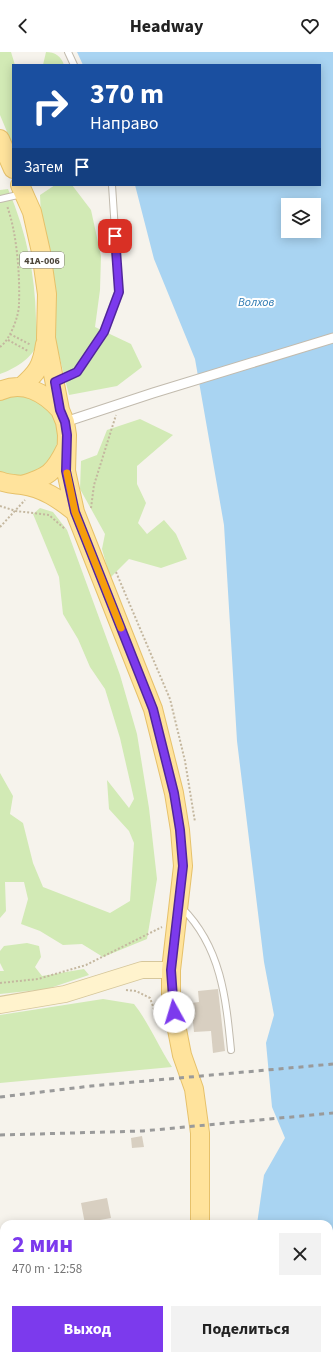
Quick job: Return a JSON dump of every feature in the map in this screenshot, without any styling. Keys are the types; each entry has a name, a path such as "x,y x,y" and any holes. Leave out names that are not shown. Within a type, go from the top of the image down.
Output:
{"main road":[{"path":"0,140 12,167"},
{"name":"41А-006","path":"22,189 32,212 41,252 47,294 40,347 55,382 67,435 66,471 83,510 153,709 174,793 180,830 183,866 180,905 171,970 171,999 182,1054 194,1090 200,1133 200,1220"},
{"path":"21,387 34,375 43,362 40,347"},
{"path":"0,392 21,387 36,391 50,399 63,416"},
{"path":"28,487 42,479 57,466 66,447"},
{"path":"0,481 49,493 83,510"},
{"path":"0,1005 65,994 142,970 171,970"}],"street":[{"path":"63,416 119,404 333,338"}],"lane":[{"path":"68,52 74,64"},
{"path":"55,382 77,372 104,332 119,292 112,186"},
{"path":"2,199 22,189"},
{"path":"180,905 203,933 222,982 226,998 231,1050"}],"path":[{"path":"0,347 8,340 20,305 17,257 10,215 2,199"},
{"path":"10,334 40,347"},
{"path":"8,340 40,347"},
{"path":"83,510 94,485 119,404"},
{"path":"0,527 16,511 28,487"},
{"path":"0,506 16,511 49,515 67,530"},
{"path":"0,983 38,979 86,965 164,926"},
{"path":"111,979 114,989 136,991 150,998 160,1024"}],"green space":[{"path":"0,52 11,52 15,64 12,64 12,144 0,115"},
{"path":"46,52 57,55 64,64 43,64"},
{"path":"54,186 73,186 91,210 101,256 100,290 95,327 131,344 142,367 117,386 69,395 56,343 55,313 41,217 40,195"},
{"path":"8,189 25,236 34,285 38,338 35,349 27,359 17,366 0,374 0,190"},
{"path":"20,395 35,399 49,409 56,422 58,437 55,451 47,463 35,472 19,475 0,472 0,400"},
{"path":"140,419 173,435 137,466 137,484 146,503 138,523 147,534 164,520 176,534 187,559 161,568 129,559 110,578 102,549 105,534 80,489 81,461 97,455 107,430"},
{"path":"40,508 53,512 67,530 120,675 137,734 149,808 157,879 147,939 103,957 82,944 63,945 40,931 21,924 28,899 24,882 5,882 6,911 0,918 0,773 13,796 10,814 23,823 33,863 43,887 110,913 130,901 134,843 129,831 109,809 107,780 129,808 134,799 120,738 105,689 90,667 78,639 63,614 59,577 33,514"},
{"path":"27,943 39,946 41,957 35,967 42,976 84,969 89,975 47,989 0,994 0,971 4,971 0,963 0,951 4,946"},
{"path":"103,999 134,1004 172,1067 0,1083 0,1015"}],"water":[{"name":"Волхов","path":"77,52 333,52 333,1220 258,1220 264,1175 285,1138 272,1107 266,1043 274,1015 264,962 237,741 224,525 195,359 154,259 135,186 321,186 321,64 83,64"}],"building":[{"path":"218,989 225,1051 213,1053 211,1031 194,1032 191,1003 199,1002 198,991"},
{"path":"142,1136 144,1147 132,1148 131,1138"},
{"path":"107,1198 111,1218 84,1220 81,1203"}],"railway":[{"path":"0,1097 91,1086 333,1064"},
{"path":"0,1135 143,1131 333,1113"}],"slow traffic":[{"path":"67,473 69,490 75,512 121,628"}],"route":[{"path":"115,236 119,292 104,332 77,372 55,382 60,410 65,422 67,435 66,471 75,512 153,709 174,793 180,830 183,866 179,914 171,970 171,999 174,1012"}]}
